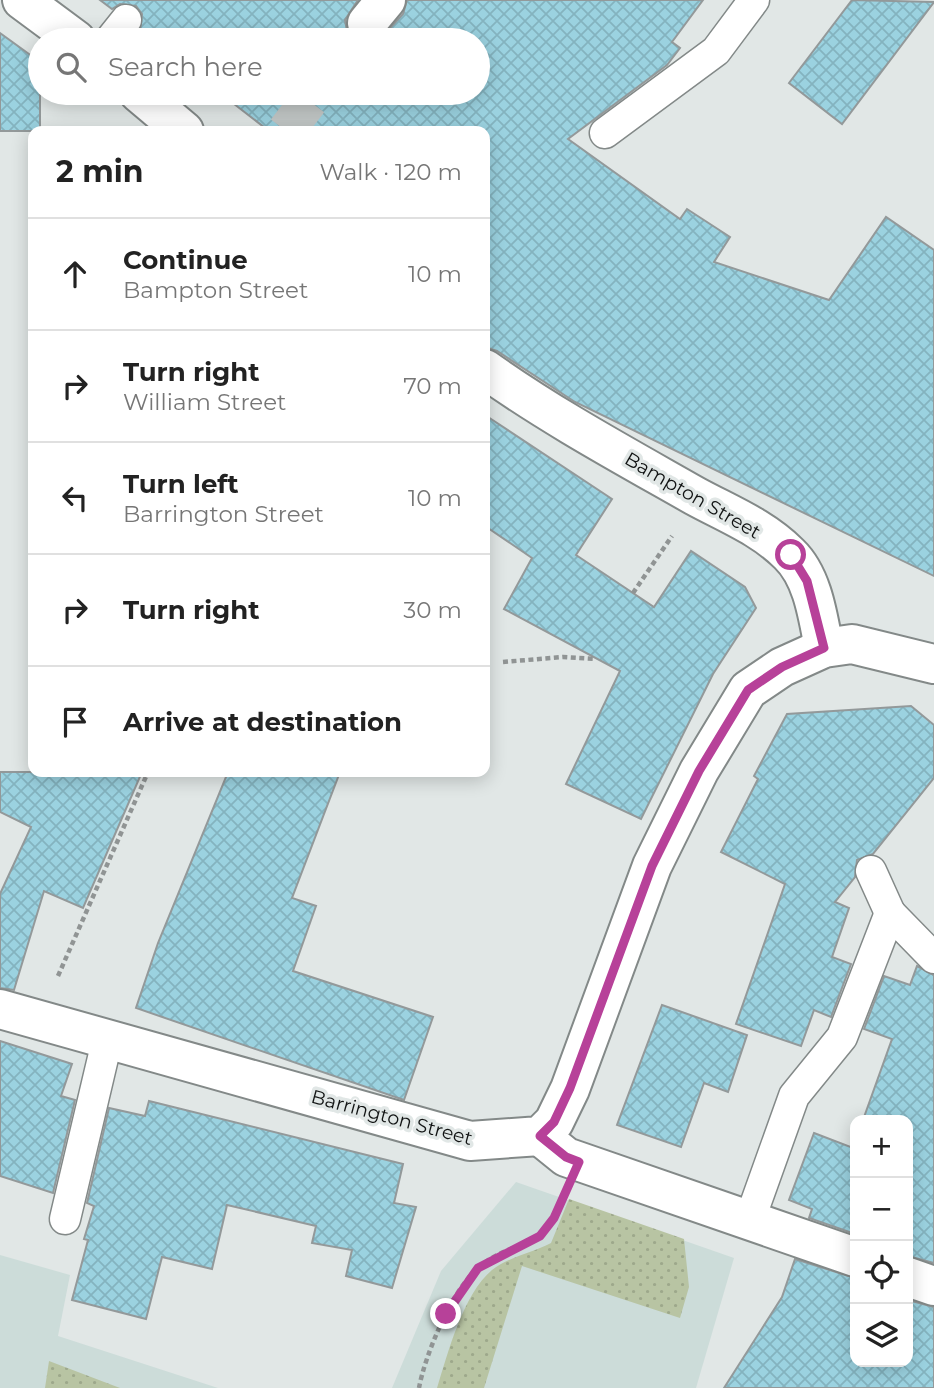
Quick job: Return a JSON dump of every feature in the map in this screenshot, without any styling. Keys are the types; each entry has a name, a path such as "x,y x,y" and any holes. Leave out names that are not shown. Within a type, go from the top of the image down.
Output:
{"street":[{"path":"22,0 60,28"},
{"path":"153,105 178,126"},
{"name":"Bampton Street","path":"490,373 530,401 698,498 750,523 791,555 807,581 824,648"},
{"path":"840,1251 579,1162 566,1157 540,1136 554,1122 570,1088 652,866 699,771 748,690 782,667 824,648 852,644 934,664"},
{"name":"Barrington Street","path":"0,1009 107,1041 342,1103 470,1142 540,1136"},
{"path":"913,1278 934,1286"}],"lane":[{"path":"605,133 716,51 754,0"},
{"path":"871,871 890,913 934,958"},
{"path":"750,1219 794,1096 842,1037 890,913"},
{"path":"65,1219 107,1041"}],"path":[{"path":"633,593 698,498"},
{"path":"503,662 562,657 596,659"},
{"path":"42,1020 69,946 146,777"},
{"path":"419,1388 422,1370 446,1314 478,1268 540,1236 554,1218 579,1162"}],"shaded area":[{"path":"516,1182 734,1258 696,1388 392,1388 441,1271"},
{"path":"0,1255 70,1275 58,1336 218,1388 0,1388"}],"green space":[{"path":"569,1199 684,1239 689,1287 680,1318 522,1266 484,1388 437,1388 458,1325 482,1281 492,1270 505,1262 551,1243"},
{"path":"49,1361 120,1388 45,1388"}],"building":[{"path":"100,0 358,0 345,20 346,28 140,28 142,14 136,6 120,4 112,9"},
{"path":"407,0 703,0 672,42 680,48 667,65 568,139 680,219 687,209 730,237 714,262 829,300 886,217 934,250 934,576 575,402 490,349 490,126 263,126 235,105 490,105 490,28 390,28 403,14"},
{"path":"852,0 934,2 842,124 789,83"},
{"path":"0,33 28,53 28,105 40,105 40,126 28,126 28,131 0,131"},
{"path":"490,418 612,499 576,555 654,607 691,551 745,587 756,608 713,674 641,819 566,784 620,671 504,609 532,558 490,529"},
{"path":"911,706 934,725 934,778 873,854 857,860 855,877 835,902 849,908 832,957 851,964 831,1017 814,1010 801,1046 736,1024 785,884 721,852 758,779 754,776 787,714"},
{"path":"0,772 28,772 28,777 140,777 83,908 44,891 14,990 0,988 0,894 31,827 0,812"},
{"path":"226,777 338,777 292,898 316,906 293,971 433,1017 404,1100 136,1008 158,943"},
{"path":"917,966 934,975 934,1263 913,1257 913,1115 865,1115 892,1039 864,1029 884,976 910,985"},
{"path":"662,1005 747,1035 728,1092 704,1083 681,1147 617,1125"},
{"path":"0,1041 72,1064 61,1096 75,1100 53,1193 0,1176"},
{"path":"149,1101 403,1164 394,1203 416,1207 392,1288 346,1276 352,1250 312,1243 316,1226 227,1205 212,1269 162,1257 146,1319 72,1300 88,1240 84,1239 94,1206 87,1203 109,1108 145,1116"},
{"path":"814,1133 850,1147 850,1232 809,1218 812,1209 789,1200"},
{"path":"795,1259 850,1276 850,1367 913,1367 913,1301 934,1307 934,1388 724,1388 782,1297"}],"tunnel":[{"path":"290,126 306,105"}],"route":[{"path":"446,1314 478,1268 540,1236 554,1218 579,1162 566,1157 540,1136 554,1122 570,1088 652,866 699,771 748,690 782,667 824,648 807,581 791,555"}]}
